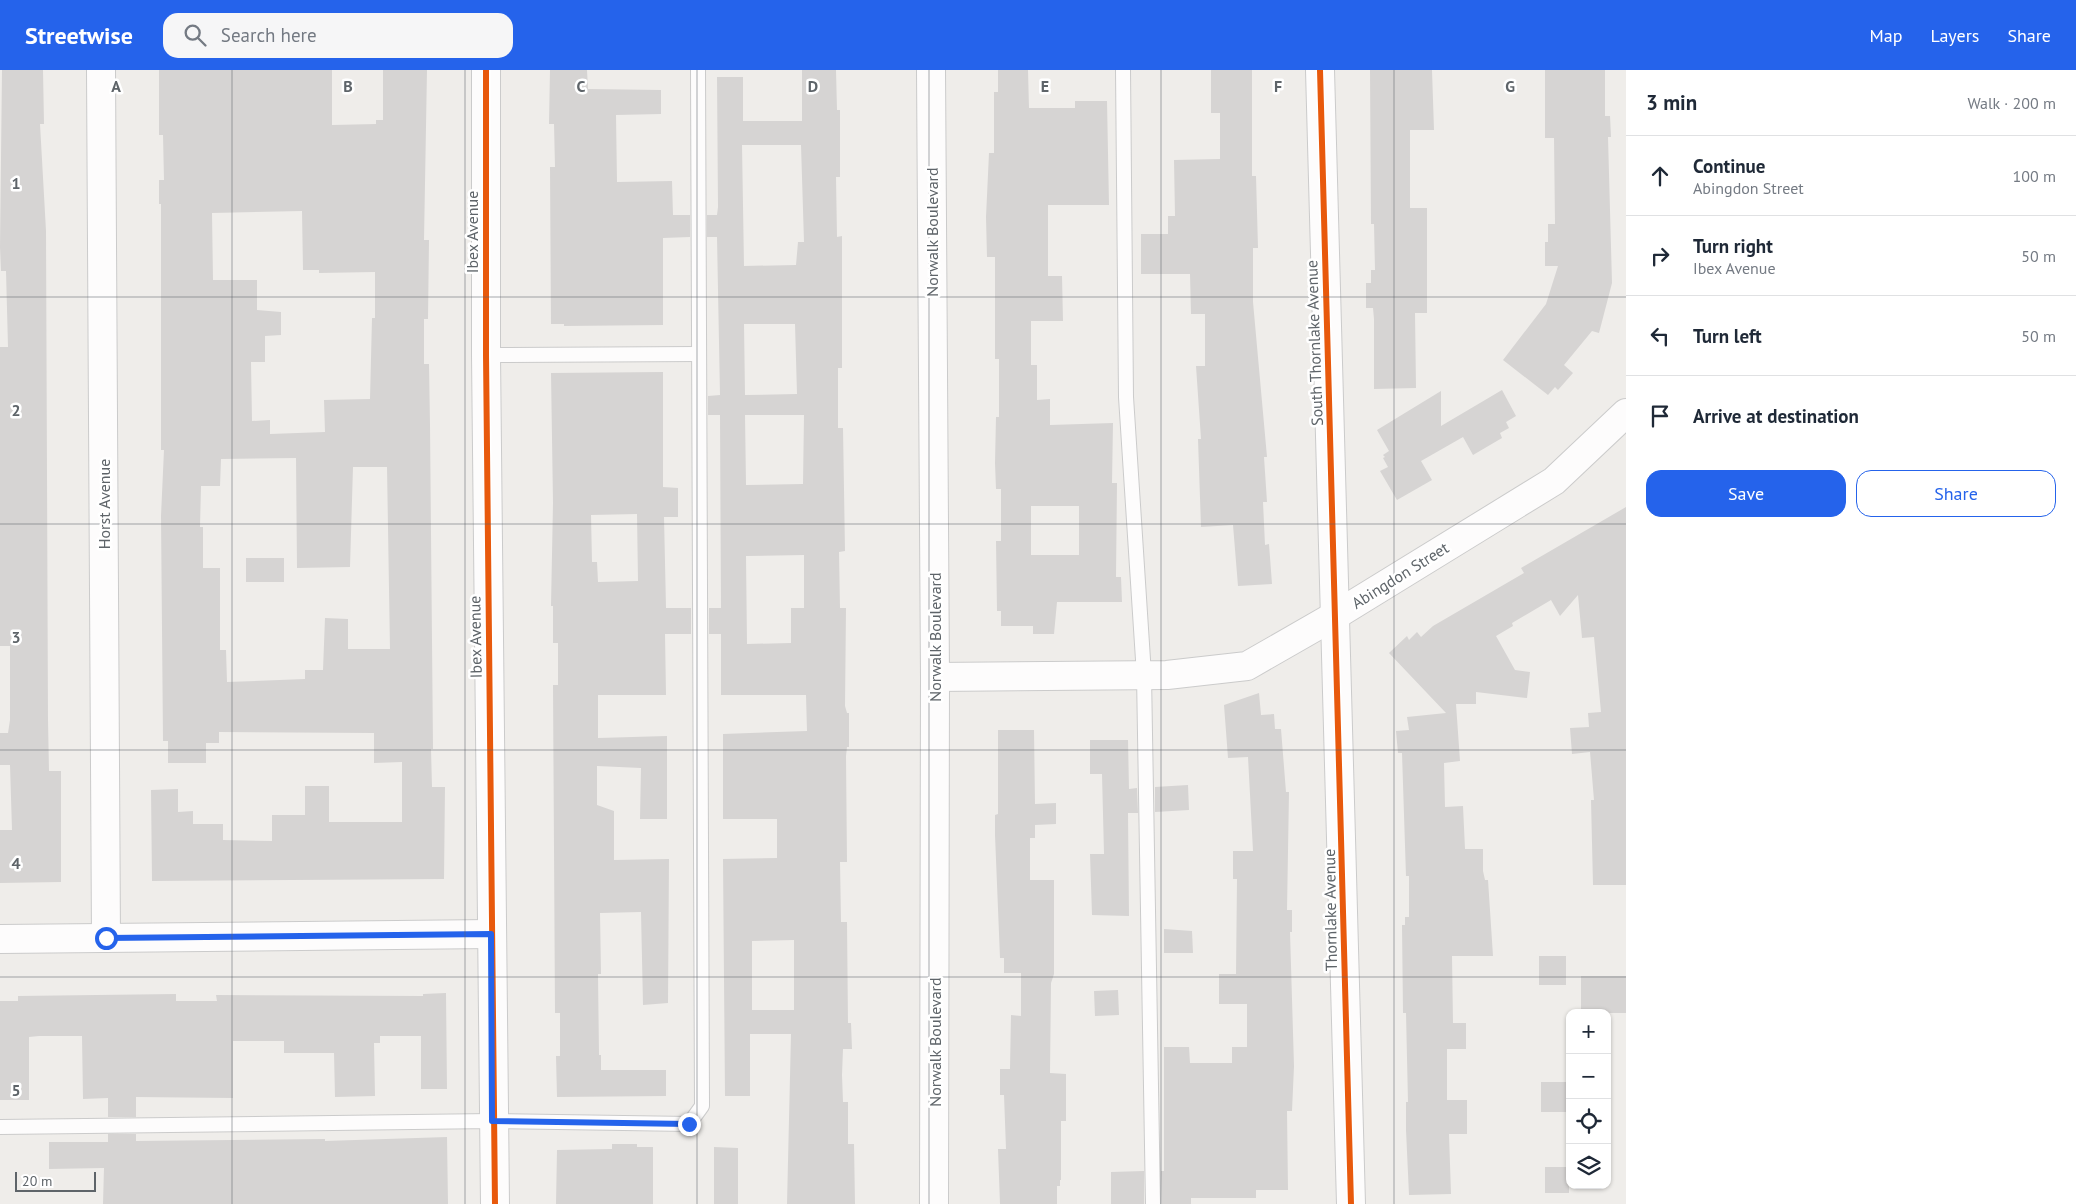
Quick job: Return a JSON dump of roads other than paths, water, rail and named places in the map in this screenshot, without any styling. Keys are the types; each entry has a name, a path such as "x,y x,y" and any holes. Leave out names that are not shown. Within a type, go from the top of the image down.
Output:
{"street":[{"name":"Horst Avenue","path":"101,70 106,938"},
{"name":"Ibex Avenue","path":"486,70 486,356 492,1121 495,1204"},
{"name":"Norwalk Boulevard","path":"931,70 935,677 934,1204"},
{"name":"South Thornlake Avenue","path":"1320,70 1336,615"},
{"name":"Abingdon Street","path":"935,677 1167,675 1247,666 1336,615 1554,481 1626,413"},
{"name":"Thornlake Avenue","path":"1336,615 1351,1204"},
{"path":"0,939 491,934"}],"lane":[{"path":"0,1127 492,1121 689,1124 702,1106 698,70"},
{"path":"1122,70 1126,397 1144,675 1153,1204"},
{"path":"486,356 699,354"}]}
